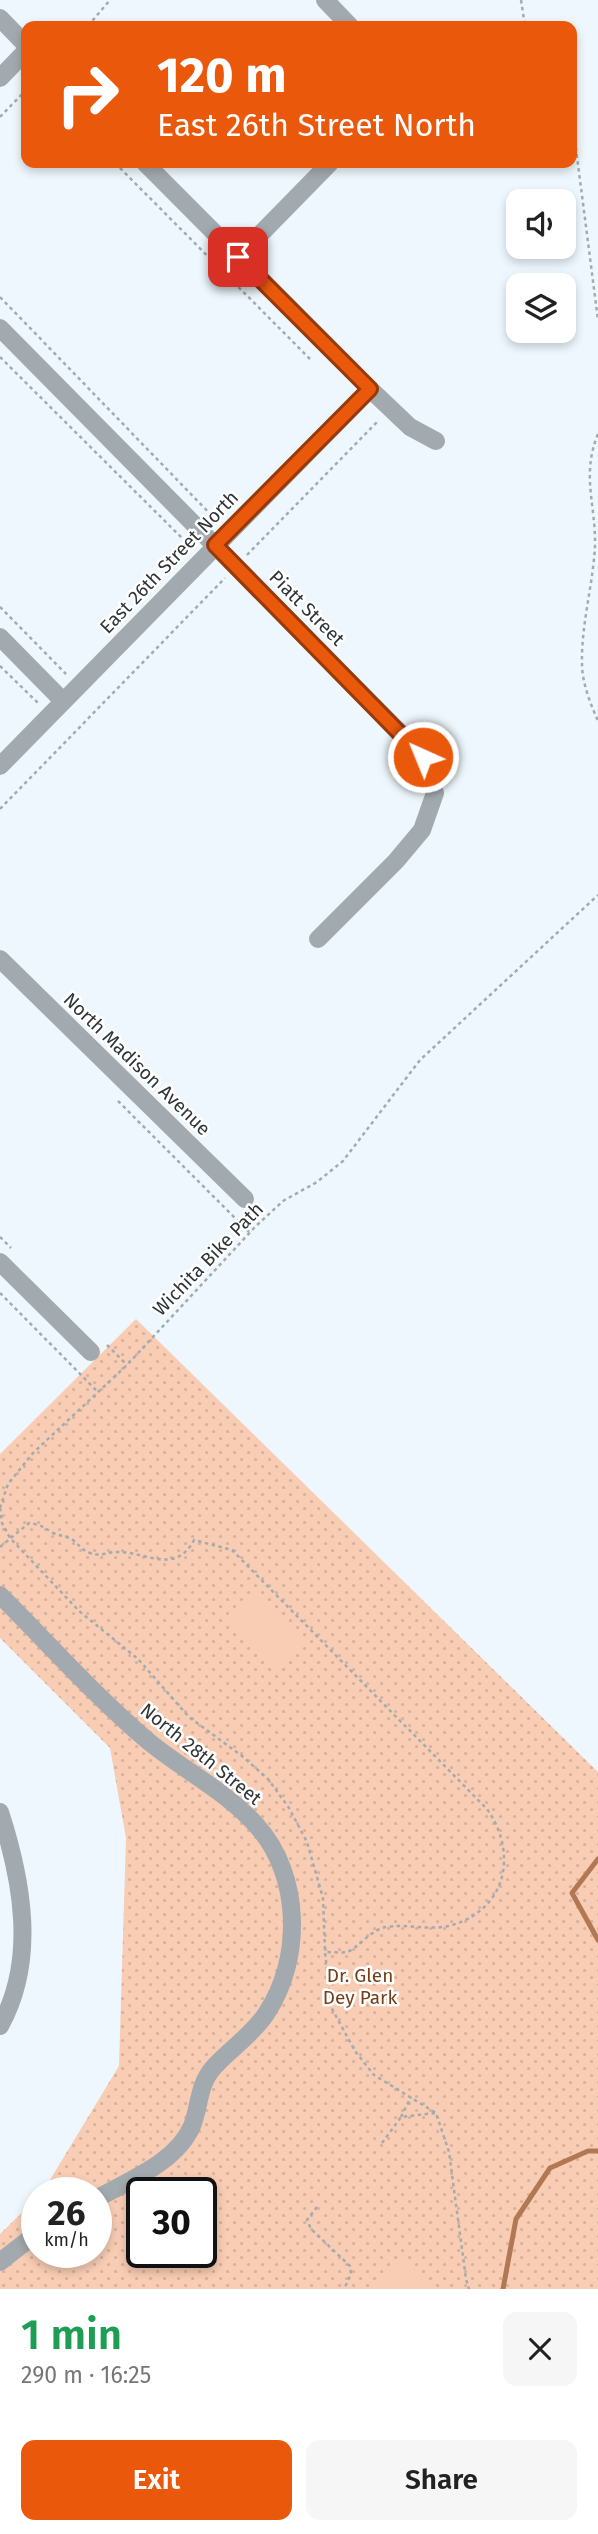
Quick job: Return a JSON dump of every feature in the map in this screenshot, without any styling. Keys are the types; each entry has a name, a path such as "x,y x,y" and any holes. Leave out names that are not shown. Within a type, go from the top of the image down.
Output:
{"street":[{"path":"325,0 345,21"},
{"path":"0,18 21,40"},
{"path":"0,78 21,56"},
{"path":"150,168 370,389 410,427 436,441"},
{"path":"238,257 325,168"},
{"name":"Piatt Street","path":"0,328 423,757 435,793 422,830 396,861 318,939"},
{"name":"East 26th Street North","path":"0,766 370,389"},
{"path":"0,637 63,701"},
{"name":"North Madison Avenue","path":"0,959 245,1199"},
{"path":"0,1262 91,1352"},
{"name":"North 28th Street","path":"0,1595 132,1728 165,1756 236,1806 257,1826 284,1869 289,1892 292,1926 288,1960 279,1988 266,2014 245,2038 212,2068 204,2081 192,2124 183,2142 162,2161 112,2190"},
{"path":"0,1812 17,1876 23,1922 18,1980 10,2007 0,2026"},
{"path":"0,2262 21,2246"}],"path":[{"path":"92,21 110,0"},
{"path":"521,0 523,21"},
{"path":"0,117 21,95"},
{"path":"577,157 598,320"},
{"path":"120,168 310,359"},
{"path":"0,809 381,417"},
{"path":"598,434 592,450 588,477 595,545 582,666 598,722"},
{"path":"0,607 66,674"},
{"path":"0,666 40,706"},
{"name":"Wichita Bike Path","path":"0,1508 8,1484 33,1453 127,1365 249,1233 283,1201 317,1182 343,1161 420,1060 598,895"},
{"path":"115,1097 249,1233"},
{"path":"0,1293 98,1392"},
{"path":"0,1547 29,1523 44,1525 54,1534 71,1538 87,1552 101,1556 114,1551 131,1553 146,1559 170,1559 188,1551 194,1540 232,1550 487,1809 499,1825 505,1864 501,1880 482,1909 469,1919 450,1926 432,1928 401,1924 380,1929 365,1937 349,1951 325,1952"},
{"path":"382,2143 401,2117 411,2097"},
{"path":"419,2101 436,2113 449,2152 466,2279 470,2289"},
{"path":"401,2117 436,2113"},
{"path":"317,2207 307,2220 311,2230 350,2266 351,2274 344,2289"}],"green space":[{"name":"Dr. Glen Dey Park","path":"136,1319 598,1772 598,2289 0,2289 0,2234 21,2214 21,2268 112,2268 112,2177 52,2177 119,2066 126,1838 110,1748 0,1638 0,1454"},
{"path":"255,1588 306,1640 275,1671 224,1619"},
{"path":"399,2258 430,2289 369,2289"}],"waterway":[{"path":"598,1859 572,1893 598,1940"},
{"path":"503,2289 516,2219 550,2168 588,2151 598,2151"}],"route":[{"path":"238,257 370,389 215,545 423,757"}]}
